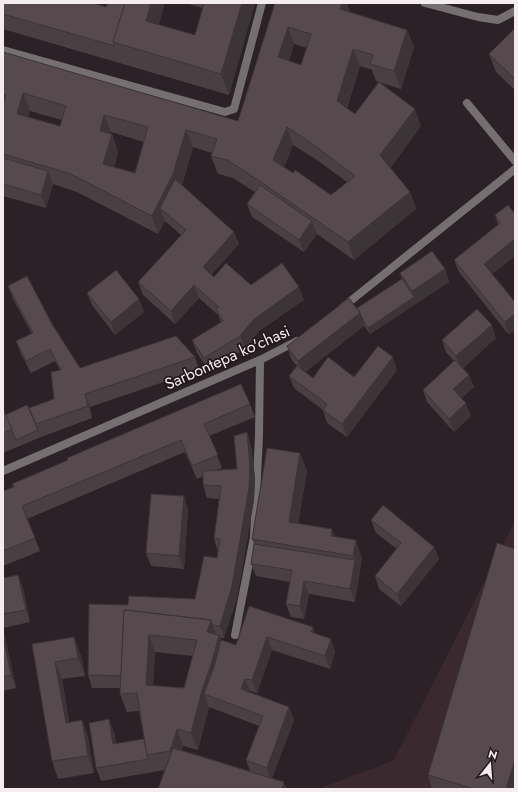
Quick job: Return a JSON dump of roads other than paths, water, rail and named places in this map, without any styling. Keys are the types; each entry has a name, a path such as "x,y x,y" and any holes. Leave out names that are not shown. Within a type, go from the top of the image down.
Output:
{"street":[{"path":"3,50 225,112 234,109 262,3"},
{"path":"425,3 478,17 498,20 515,11"},
{"path":"467,103 515,161"},
{"path":"336,312 515,169"},
{"name":"Sarbontepa ko'chasi","path":"3,471 260,360 306,336"},
{"path":"235,635 254,537 260,436 260,360"}]}
